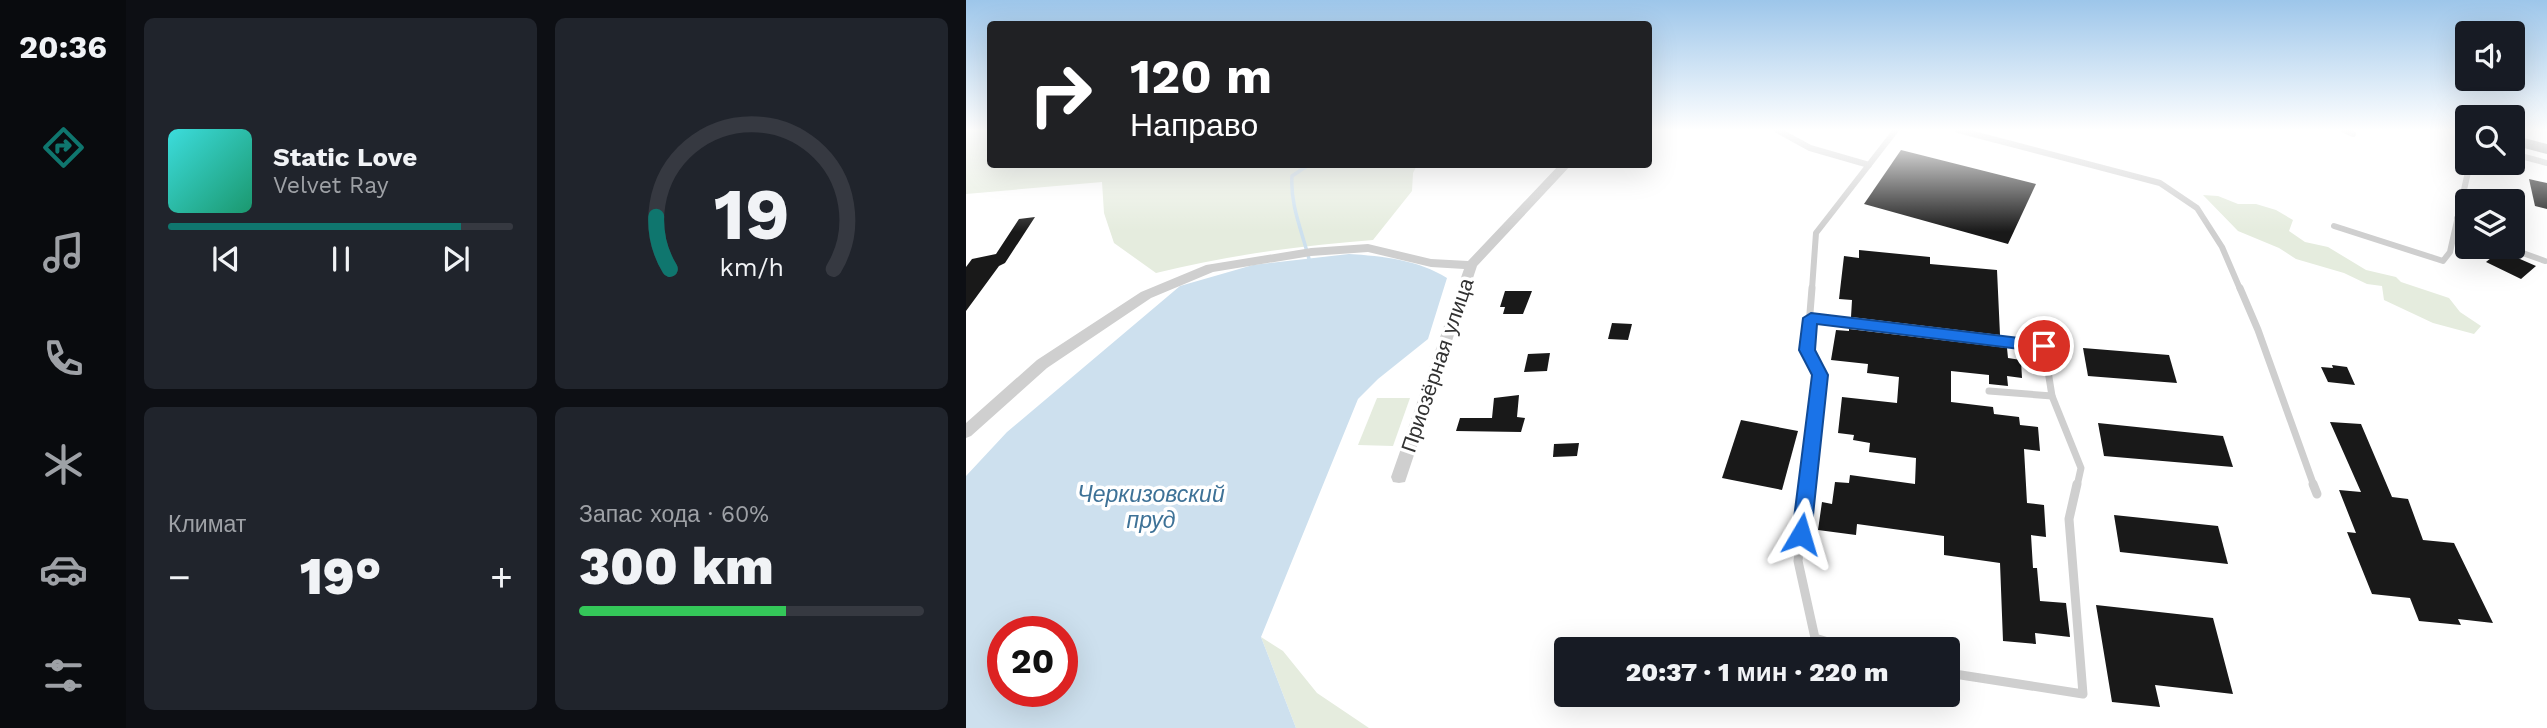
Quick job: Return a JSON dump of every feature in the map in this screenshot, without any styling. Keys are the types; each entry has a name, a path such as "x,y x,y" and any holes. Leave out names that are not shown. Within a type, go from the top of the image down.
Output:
{"street":[{"name":"Приозёрная улица","path":"1399,477 1471,265 1563,168"},
{"path":"966,432 1042,364 1146,295 1210,268 1311,252 1368,248 1431,263 1471,265"}],"lane":[{"path":"1815,637 1798,561 1820,375 1807,350 1816,233 1869,165 1865,164"},
{"path":"2087,164 2160,183 2197,208 2222,247 2258,330 2317,494"},
{"path":"2334,226 2443,261 2451,252 2455,229"},
{"path":"2525,254 2545,261"},
{"path":"1811,318 2044,346 2052,396 2081,468 2069,519 2083,694 1960,675"},
{"path":"1989,391 2052,396"}],"shaded area":[{"path":"966,164 987,164 987,168 1416,168 1412,191 1373,240 1264,252 1156,273 1114,243 1104,213 1102,182 966,194"},
{"path":"2203,195 2276,210 2293,220 2289,231 2305,242 2328,247 2366,270 2396,277 2401,282 2449,298 2460,312 2481,326 2474,334 2433,323 2384,300 2382,286 2367,284 2344,273 2296,259 2279,248 2238,231"},
{"path":"1377,398 1410,398 1393,446 1358,445"},
{"path":"1261,637 1283,651 1317,693 1369,728 1296,728"}],"water":[{"name":"Черкизовский пруд","path":"1349,254 1412,263 1447,278 1428,339 1378,379 1358,399 1261,637 1296,728 966,728 966,476 1007,432 1180,286 1253,265"}],"building":[{"path":"1891,164 1956,164 2036,184 2008,244 1864,204"},
{"path":"2529,179 2547,183 2547,209 2535,206"},
{"path":"1035,217 1005,263 999,266 966,311 966,267 972,259 996,254 1019,219"},
{"path":"1859,250 1930,257 1930,264 1997,270 2000,335 1851,317 1852,300 1839,299 1844,256 1859,258"},
{"path":"2490,259 2520,259 2536,266 2521,279 2486,262"},
{"path":"1505,291 1532,291 1523,314 1503,314 1505,307 1500,307"},
{"path":"1612,323 1632,324 1628,340 1608,339"},
{"path":"1849,329 2007,348 2008,358 2021,360 2022,378 2007,376 2008,386 1989,384 1989,375 1951,371 1951,402 1993,407 1994,414 2019,417 2020,425 2038,427 2040,451 2024,449 2027,503 2044,505 2046,537 2031,535 2033,568 2037,568 2040,601 2066,603 2070,637 2035,633 2036,644 2003,641 2000,563 1944,555 1944,536 1857,524 1856,535 1818,530 1822,502 1832,504 1835,482 1849,483 1850,475 1915,484 1916,458 1869,452 1870,443 1853,440 1854,435 1838,433 1842,397 1897,403 1899,377 1867,373 1868,364 1831,360 1836,330"},
{"path":"2083,348 2169,355 2177,383 2088,376"},
{"path":"1550,353 1547,371 1524,372 1528,354"},
{"path":"2332,365 2347,367 2355,385 2328,382 2321,367 2333,368"},
{"path":"1519,395 1517,417 1525,418 1521,432 1456,431 1460,418 1492,418 1494,398"},
{"path":"1741,420 1798,431 1782,490 1722,478"},
{"path":"2330,422 2361,424 2392,497 2408,499 2423,540 2454,543 2493,623 2458,619 2461,625 2419,621 2410,598 2372,594 2347,532 2356,533 2339,490 2361,492"},
{"path":"2098,423 2223,436 2233,467 2104,456"},
{"path":"1579,443 1577,456 1553,457 1554,444"},
{"path":"2114,515 2218,526 2228,564 2120,552"},
{"path":"2096,605 2213,618 2233,694 2155,685 2160,707 2112,702"}],"waterway":[{"path":"1304,168 1292,176 1292,187 1309,259"}],"route":[{"path":"1801,534 1820,375 1807,350 1811,318 2044,346"}]}
